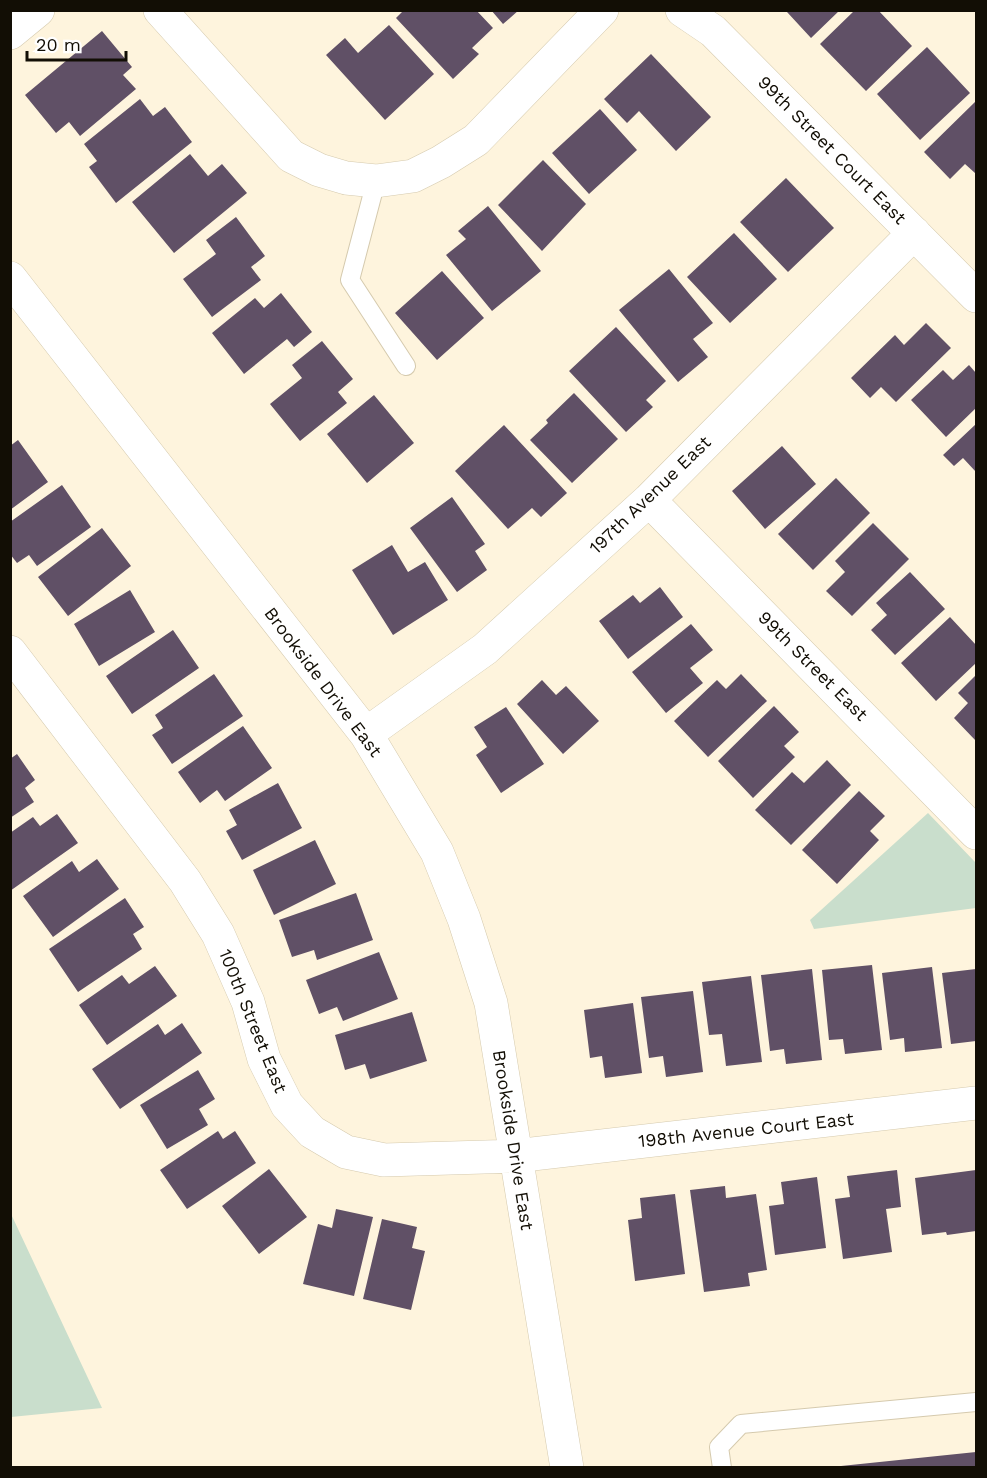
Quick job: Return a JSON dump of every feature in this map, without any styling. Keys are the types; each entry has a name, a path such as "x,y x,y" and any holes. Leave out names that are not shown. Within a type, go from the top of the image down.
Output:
{"street":[{"path":"10,33 38,10"},
{"path":"160,10 291,156 328,173 376,182 413,176 476,140 602,10"},
{"name":"99th Street Court East","path":"682,10 713,31 976,296"},
{"name":"197th Avenue East","path":"366,734 485,649 649,500 914,233"},
{"name":"Brookside Drive East","path":"10,278 366,734 437,852 464,919 491,1003 567,1467"},
{"name":"99th Street East","path":"649,500 976,833"},
{"name":"100th Street East","path":"10,652 178,871 196,899 223,944 248,1002 264,1059 282,1096 287,1105 312,1132 346,1152 384,1160 515,1156"},
{"name":"198th Avenue Court East","path":"515,1156 976,1104"}],"lane":[{"path":"376,182 350,280 406,366"},
{"path":"722,1467 719,1447 741,1424 976,1401"}],"green space":[{"path":"928,813 976,863 976,908 814,929 810,920"},
{"path":"11,1214 102,1408 11,1417"}],"building":[{"path":"404,10 476,10 493,28 472,48 479,54 453,79 396,18"},
{"path":"491,10 519,10 503,24"},
{"path":"788,10 840,10 811,38 787,12"},
{"path":"855,10 878,10 912,46 866,91 820,44"},
{"path":"389,25 434,74 385,120 326,55 345,38 358,53"},
{"path":"102,31 132,67 123,75 136,89 80,136 69,122 56,133 25,95"},
{"path":"927,47 970,93 920,140 877,94"},
{"path":"651,54 711,117 676,151 639,111 627,123 604,99"},
{"path":"140,99 153,116 165,107 192,142 116,203 89,167 97,161 84,144"},
{"path":"976,101 976,172 965,164 950,179 924,152"},
{"path":"600,109 637,150 589,194 552,153"},
{"path":"190,154 208,176 222,164 247,193 174,253 132,202"},
{"path":"543,160 586,204 542,251 498,205"},
{"path":"786,178 834,228 788,272 740,222"},
{"path":"488,206 541,271 492,311 446,255 466,239 458,231"},
{"path":"236,217 265,256 251,267 261,280 212,317 183,279 216,254 206,240"},
{"path":"734,233 777,279 730,323 687,277"},
{"path":"669,269 713,323 693,339 708,357 678,382 619,310"},
{"path":"442,271 484,318 437,360 395,313"},
{"path":"281,293 312,332 294,347 287,339 244,374 212,333 255,298 264,308"},
{"path":"926,323 951,348 896,402 881,387 870,398 851,378 895,335 904,345"},
{"path":"616,327 666,381 646,400 653,407 626,432 569,371"},
{"path":"322,341 353,379 338,392 347,403 300,441 270,404 302,378 292,365"},
{"path":"969,365 976,373 976,408 946,437 911,400 943,370 953,380"},
{"path":"574,393 618,439 572,483 530,440 548,423 546,420"},
{"path":"374,395 414,443 367,483 327,434"},
{"path":"976,424 976,472 963,458 954,466 943,455"},
{"path":"504,425 567,493 541,517 532,508 508,529 455,471"},
{"path":"18,440 48,482 10,510 10,446"},
{"path":"782,446 816,484 765,529 732,491"},
{"path":"836,478 870,513 813,570 778,534"},
{"path":"62,485 91,527 37,566 29,555 17,563 10,554 10,522"},
{"path":"452,497 485,544 475,551 487,570 457,592 410,528"},
{"path":"873,523 909,559 852,616 826,591 845,572 835,561"},
{"path":"102,528 131,566 68,616 38,577"},
{"path":"392,545 408,572 425,562 448,600 393,635 352,570"},
{"path":"910,572 945,609 895,655 871,630 887,615 876,603"},
{"path":"660,587 683,617 628,659 599,621 633,595 640,603"},
{"path":"130,590 155,632 99,666 74,624"},
{"path":"950,617 976,645 976,663 936,701 901,663"},
{"path":"691,624 713,650 690,668 703,683 666,713 632,672"},
{"path":"173,630 199,668 132,714 106,676"},
{"path":"214,674 243,716 172,764 152,735 163,728 155,715"},
{"path":"741,674 767,701 708,757 674,721 717,680 726,689"},
{"path":"976,675 976,741 954,718 968,703 958,693"},
{"path":"542,680 556,695 566,686 599,721 563,754 517,704"},
{"path":"774,706 799,732 784,746 795,757 753,798 718,761"},
{"path":"506,707 544,764 501,793 476,755 487,747 474,727"},
{"path":"243,726 272,768 225,801 217,790 200,803 178,772"},
{"path":"17,754 35,780 25,788 34,802 10,818 10,759"},
{"path":"827,760 851,785 791,845 755,810 792,772 804,783"},
{"path":"278,783 302,828 242,860 226,831 237,825 229,810"},
{"path":"859,791 885,816 870,831 879,840 837,884 802,850"},
{"path":"57,814 78,843 10,891 10,833 33,817 40,826"},
{"path":"315,840 336,884 274,915 253,870"},
{"path":"97,859 119,889 53,937 23,896 72,861 79,872"},
{"path":"356,893 373,940 317,960 314,950 292,957 279,920"},
{"path":"125,898 144,927 133,934 142,949 78,992 49,949"},
{"path":"379,952 398,999 343,1021 337,1007 319,1014 306,980"},
{"path":"872,965 882,1050 845,1054 843,1039 829,1040 822,970"},
{"path":"155,966 177,996 107,1045 79,1005 122,975 129,984"},
{"path":"932,967 942,1048 905,1052 904,1038 890,1040 882,973"},
{"path":"812,969 822,1060 786,1064 784,1049 770,1051 761,975"},
{"path":"976,969 976,1041 951,1044 942,973"},
{"path":"751,976 762,1062 726,1066 722,1034 709,1035 702,982"},
{"path":"693,991 703,1072 666,1077 663,1056 649,1058 641,997"},
{"path":"633,1003 642,1073 605,1078 602,1056 590,1058 584,1010"},
{"path":"412,1012 427,1061 370,1079 365,1064 345,1070 335,1035"},
{"path":"182,1023 202,1053 120,1109 92,1069 158,1024 165,1035"},
{"path":"198,1070 215,1099 199,1109 208,1125 167,1149 140,1105"},
{"path":"218,1131 223,1139 235,1131 256,1163 187,1209 160,1170"},
{"path":"269,1169 307,1217 259,1254 222,1206"},
{"path":"897,1170 901,1207 886,1209 892,1252 843,1259 835,1199 850,1197 847,1176"},
{"path":"976,1170 976,1231 947,1235 946,1232 922,1235 915,1178"},
{"path":"817,1177 826,1248 775,1255 769,1206 784,1204 781,1182"},
{"path":"725,1186 726,1198 756,1194 767,1270 748,1273 750,1286 704,1292 690,1190"},
{"path":"675,1194 685,1274 635,1281 628,1220 642,1218 640,1198"},
{"path":"336,1209 373,1217 354,1296 303,1284 318,1224 332,1228"},
{"path":"382,1219 417,1227 412,1248 425,1251 411,1310 363,1299"},
{"path":"976,1452 976,1468 841,1468 841,1466"}]}
